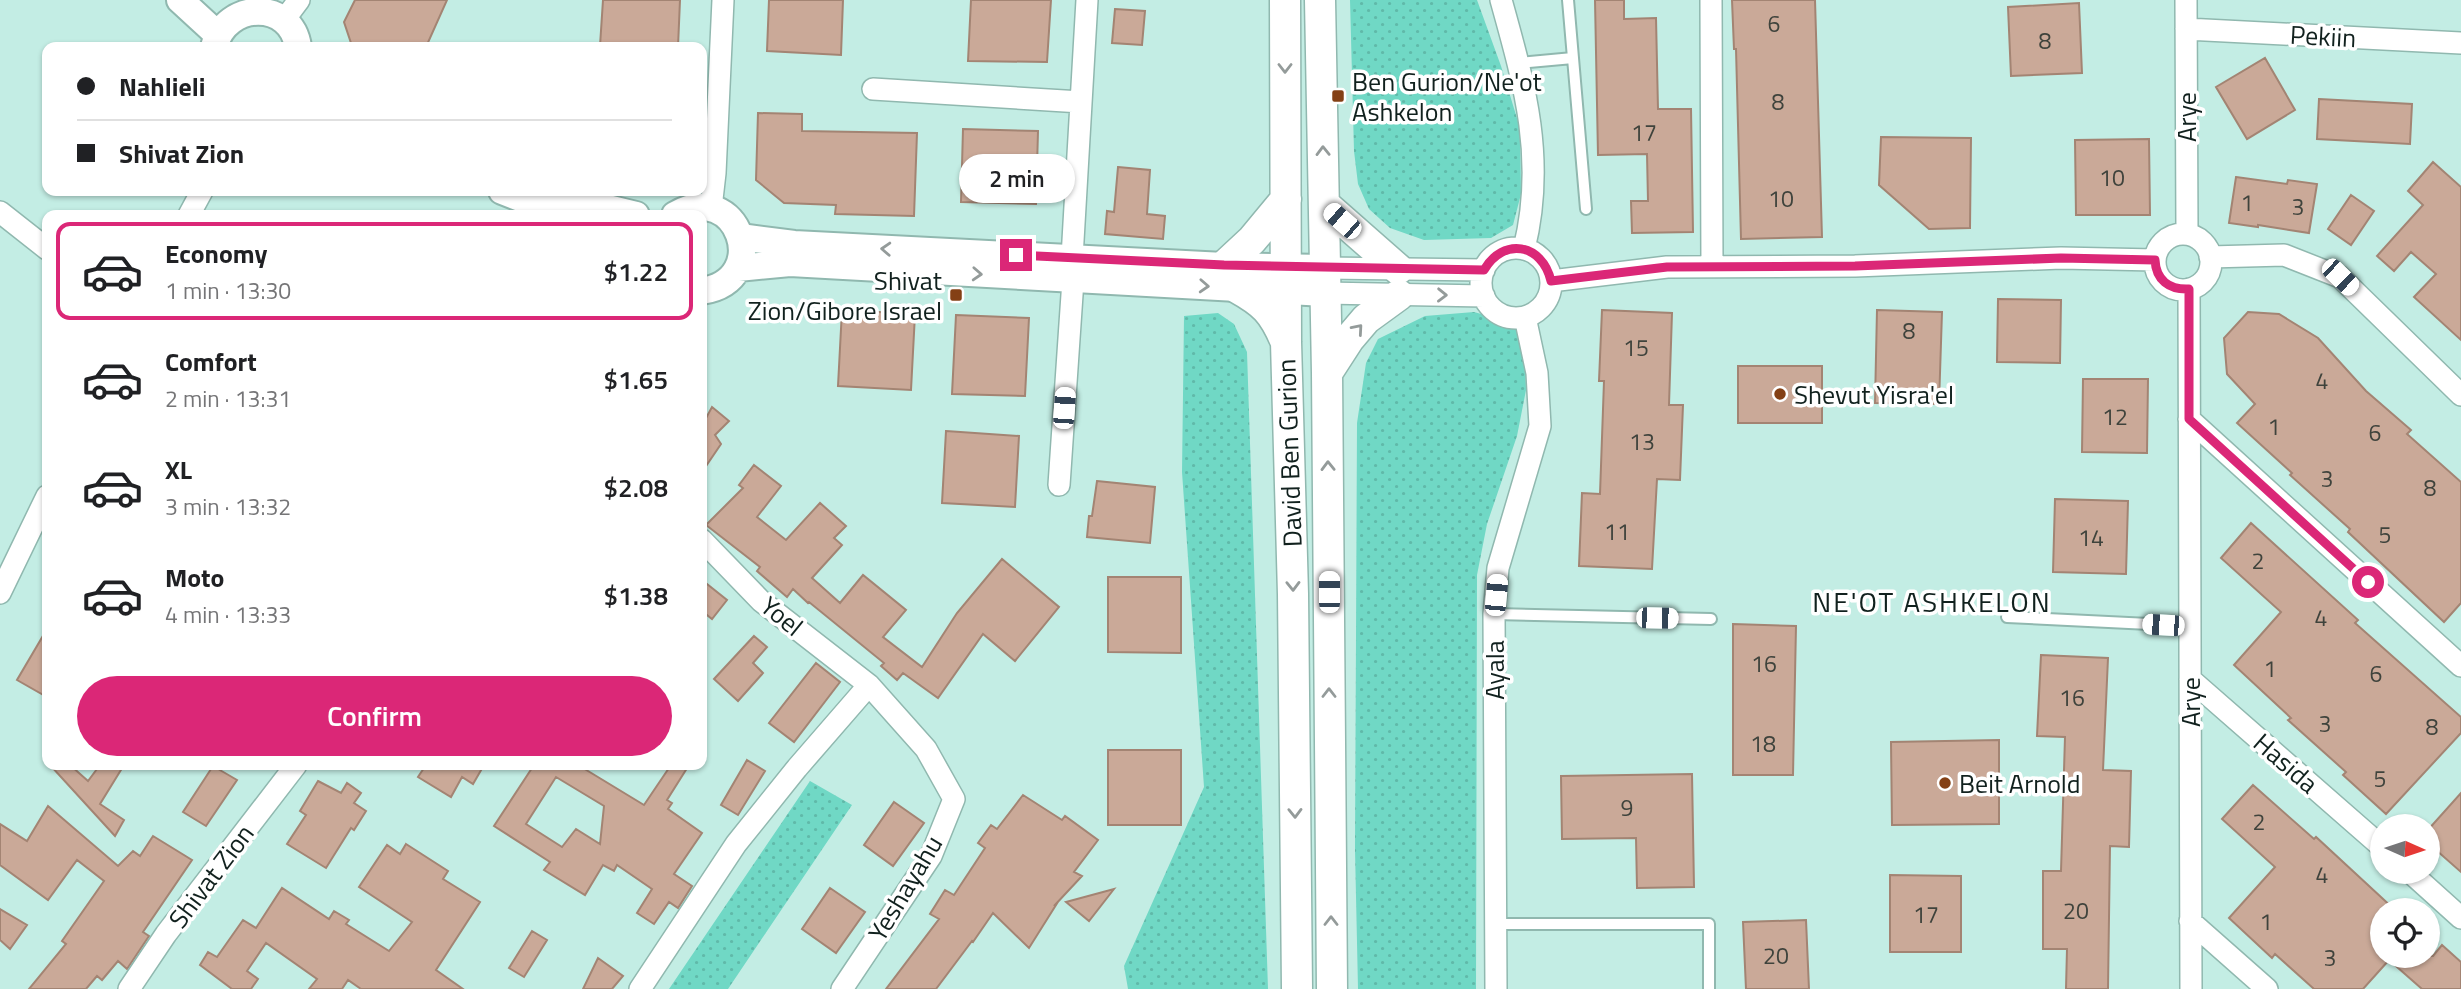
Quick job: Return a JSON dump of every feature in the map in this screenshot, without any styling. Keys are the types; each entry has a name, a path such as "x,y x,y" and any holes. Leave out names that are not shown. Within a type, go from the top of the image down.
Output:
{"main road":[{"name":"David Ben Gurion","path":"1285,0 1286,342 1293,594 1297,989"},
{"name":"David Ben Gurion","path":"1320,0 1327,373 1332,989"},
{"path":"1286,199 1252,240 1230,277 1275,317 1286,342"},
{"path":"1324,204 1398,282 1349,339 1327,373"}],"street":[{"path":"180,0 216,41 228,20 245,5 274,13 292,10 297,42"},
{"path":"711,208 723,0"},
{"path":"1059,485 1087,0"},
{"path":"1501,0 1530,116 1534,153 1530,226 1524,249"},
{"path":"1711,0 1712,267"},
{"name":"Arye","path":"2186,0 2187,234"},
{"name":"Pekiin","path":"2186,29 2461,43"},
{"path":"873,89 1081,102"},
{"path":"515,196 551,210"},
{"path":"570,196 615,210"},
{"path":"687,210 711,208 719,211 732,222 740,237 742,253 738,268 723,285 707,290"},
{"path":"0,212 42,245"},
{"path":"2178,234 2187,234 2202,242 2210,257 2210,266 2203,281 2189,289 2180,290 2165,283 2159,276 2155,260 2162,243 2178,234"},
{"path":"740,237 1072,269"},
{"path":"1510,248 1524,249 1542,260 1551,281 1550,292 1538,310 1525,317 1509,317 1492,309 1484,296 1481,281 1490,260 1499,252 1510,248"},
{"path":"2210,257 2284,255 2340,277 2461,395"},
{"path":"1551,281 1667,267 1855,266 2061,258 2155,260"},
{"path":"738,268 790,263 1072,269 1398,282 1484,296"},
{"path":"1398,282 1484,270"},
{"name":"Arye","path":"2189,289 2190,989"},
{"name":"Ayala","path":"1496,989 1494,614 1498,568 1540,426 1537,373 1525,317"},
{"path":"2189,419 2461,666"},
{"path":"0,593 42,506"},
{"name":"Yoel","path":"707,545 761,601 869,685"},
{"name":"Hasida","path":"2190,679 2370,836"},
{"path":"640,989 736,844 869,685"},
{"name":"Yeshayahu","path":"842,989 931,856 954,799 926,749 869,685"},
{"name":"Shivat Zion","path":"129,989 166,934 292,770"},
{"path":"2423,884 2461,918"},
{"path":"2190,921 2267,989"}],"lane":[{"path":"1568,0 1586,209"},
{"path":"1518,63 1573,58"},
{"path":"1494,614 1711,619"},
{"path":"2007,617 2190,626"},
{"path":"1495,924 1709,925 1709,989"}],"green space":[{"path":"1350,0 1477,0 1520,128 1521,194 1513,225 1491,238 1424,240 1390,228 1369,209 1358,184 1354,151"},
{"path":"1474,312 1514,323 1525,351 1526,390 1517,436 1487,524 1477,575 1476,989 1358,989 1355,850 1357,423 1366,363 1378,339 1425,316"},
{"path":"1218,313 1234,324 1247,352 1268,989 1128,989 1124,966 1204,787 1182,472 1184,316"},
{"path":"810,781 852,805 728,989 669,989"}],"building":[{"path":"355,0 447,0 428,42 351,42 344,22"},
{"path":"603,0 680,0 678,42 600,42"},
{"path":"769,0 843,0 841,55 767,51"},
{"path":"971,0 1051,0 1047,62 968,61"},
{"path":"1595,0 1624,0 1624,19 1656,18 1658,109 1691,109 1693,232 1632,233 1631,201 1648,201 1647,154 1598,155"},
{"path":"1732,0 1815,0 1822,237 1741,239 1736,49"},
{"path":"2079,3 2082,73 2011,76 2008,7"},
{"path":"1115,9 1145,11 1142,45 1112,43"},
{"path":"2265,58 2295,110 2247,139 2216,87"},
{"path":"2319,99 2412,104 2410,144 2317,139"},
{"path":"758,113 802,114 802,131 917,133 914,216 835,214 836,205 784,203 756,180"},
{"path":"963,129 1038,131 1036,204 961,202"},
{"path":"1881,137 1971,138 1970,228 1929,229 1879,185"},
{"path":"2149,139 2150,215 2076,215 2075,140"},
{"path":"2433,162 2461,187 2461,340 2414,297 2436,274 2411,252 2394,271 2377,256 2423,205 2408,191"},
{"path":"1118,167 1150,170 1147,214 1165,216 1163,239 1105,234 1107,211 1114,212"},
{"path":"2236,177 2287,184 2288,180 2317,184 2309,233 2229,223"},
{"path":"2351,195 2374,211 2351,245 2328,229"},
{"path":"1998,299 2061,300 2060,363 1997,362"},
{"path":"842,310 915,314 911,390 838,386"},
{"path":"1602,310 1672,313 1669,405 1683,405 1680,480 1657,479 1652,569 1579,566 1582,493 1600,494 1604,381 1599,381"},
{"path":"1877,310 1942,312 1939,404 1875,403"},
{"path":"2248,312 2279,314 2318,338 2366,391 2411,430 2407,434 2461,482 2461,603 2444,622 2237,423 2255,404 2227,374 2224,338"},
{"path":"956,315 1029,318 1025,396 952,394"},
{"name":"Shevut Yisra'el","path":"1738,366 1822,366 1822,423 1738,423"},
{"path":"2083,379 2148,379 2147,453 2082,452"},
{"path":"712,407 729,421 715,435 721,444 707,465 707,416"},
{"path":"946,431 1019,436 1015,507 942,503"},
{"path":"754,465 781,486 757,517 786,540 820,503 846,526 834,538 842,545 812,578 840,603 863,575 906,610 883,637 922,667 957,613 1002,559 1059,607 1015,661 983,634 938,698 903,673 897,680 881,666 884,663 793,589 787,597 757,571 760,567 707,526 743,488 739,485"},
{"path":"1097,481 1155,487 1150,543 1087,537"},
{"path":"2055,499 2128,501 2126,574 2053,572"},
{"path":"2251,523 2358,620 2355,623 2461,717 2461,733 2386,814 2343,775 2346,772 2288,720 2291,718 2234,665 2281,612 2221,558"},
{"path":"1108,577 1181,577 1181,653 1108,652"},
{"path":"707,584 727,600 712,619 707,615"},
{"path":"1733,624 1796,626 1793,775 1733,775"},
{"path":"754,636 767,647 753,663 763,673 738,701 714,679"},
{"path":"42,638 42,694 17,680"},
{"path":"2041,655 2108,658 2103,770 2131,771 2129,847 2110,846 2108,989 2066,989 2067,949 2043,949 2043,871 2061,871 2065,737 2037,736"},
{"path":"816,663 840,682 794,742 769,723"},
{"name":"Beit Arnold","path":"1999,740 1999,824 1892,825 1891,742"},
{"path":"1108,750 1181,750 1181,825 1108,825"},
{"path":"747,760 765,771 738,815 721,805"},
{"path":"55,770 76,770 88,781 96,770 121,770 100,804 124,820 115,836"},
{"path":"210,770 220,770 237,780 206,826 183,812"},
{"path":"423,770 481,770 473,784 462,777 451,797 418,777"},
{"path":"531,770 586,770 644,805 668,770 686,770 667,800 672,803 668,809 702,833 674,874 692,886 678,908 669,902 654,924 637,913 652,889 617,865 614,871 603,865 585,895 544,870 550,862 494,826","holes":["556,777 604,806 600,844 576,829 562,847 526,824"]},
{"path":"1692,774 1694,887 1637,888 1636,838 1562,839 1561,776"},
{"path":"318,781 341,793 347,783 361,793 354,803 366,811 354,830 351,828 326,868 287,844 306,815 300,811"},
{"path":"2253,785 2314,839 2316,837 2382,898 2370,898 2370,968 2382,968 2363,989 2314,989 2275,954 2272,958 2229,918 2275,867 2222,819"},
{"path":"2461,793 2461,872 2440,853 2440,816"},
{"path":"1023,795 1062,820 1065,816 1098,840 1074,872 1082,876 1054,906 1056,905 1029,948 993,913 936,989 886,989 939,919 930,914 945,890 954,895 985,848 978,843 991,825 997,829"},
{"path":"894,802 924,823 893,866 864,845"},
{"path":"48,806 118,866 133,851 140,856 153,836 192,860 143,932 149,936 127,969 118,961 102,980 97,976 86,989 29,989 66,944 62,941 104,881 77,860 48,900 0,865 0,824 27,841"},
{"path":"406,844 448,871 443,879 480,902 436,970 463,989 361,989 348,980 342,989 309,989 317,979 266,943 247,971 258,979 251,989 232,989 200,965 208,952 217,957 243,920 256,928 282,888 329,919 334,911 349,920 346,924 389,951 412,922 359,887 387,845 400,854"},
{"path":"1890,875 1961,876 1961,952 1890,952"},
{"path":"830,888 865,912 836,953 802,929"},
{"path":"1114,889 1089,921 1066,902"},
{"path":"0,909 27,925 10,949 0,940"},
{"path":"1806,920 1809,989 1746,989 1743,922"},
{"path":"532,931 547,940 524,977 509,968"},
{"path":"2442,945 2461,962 2461,989 2422,989 2398,968 2440,968"},
{"path":"598,958 623,976 612,989 583,989"}],"place":[{"name":"Ben Gurion/Ne'ot Ashkelon","path":"1338,96"},
{"name":"Shivat Zion/Gibore Israel","path":"956,295"},
{"name":"Shevut Yisra'el","path":"1780,394"},
{"name":"Beit Arnold","path":"1945,783"}],"district":[{"name":"NE'OT ASHKELON","path":"1932,601"}],"route":[{"path":"1016,255 1224,265 1484,270 1499,252 1510,248 1533,253 1542,260 1551,281 1667,267 1855,266 2061,258 2155,260 2155,268 2165,283 2180,290 2189,289 2189,419 2368,582"}]}
